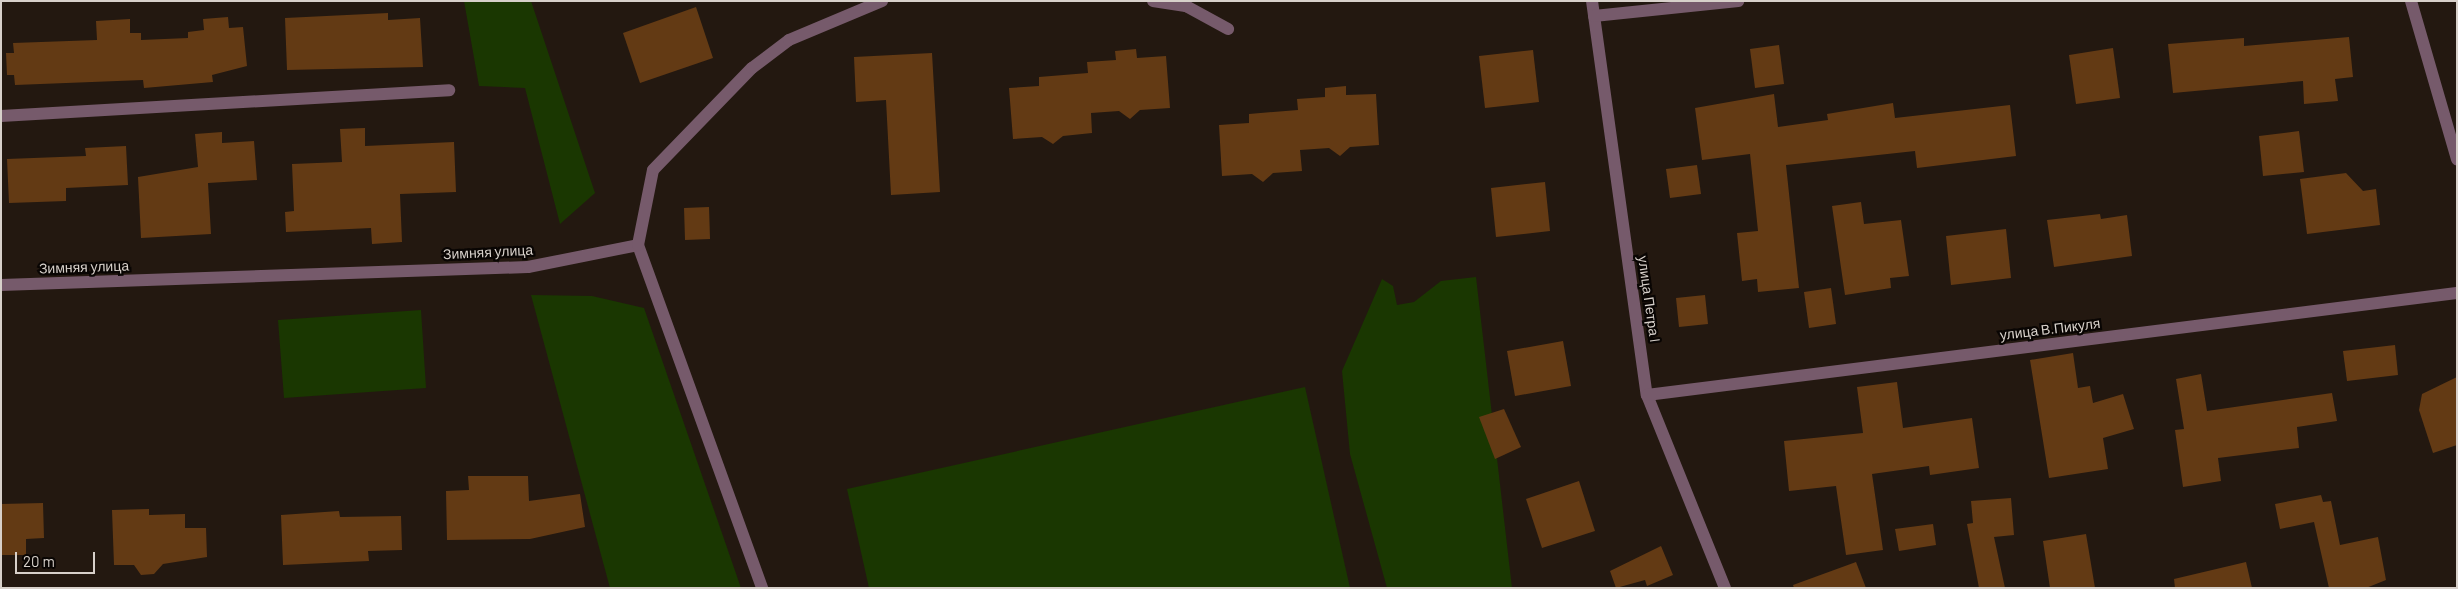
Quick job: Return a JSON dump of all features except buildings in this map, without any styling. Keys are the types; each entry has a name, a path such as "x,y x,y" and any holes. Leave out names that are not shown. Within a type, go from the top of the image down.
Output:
{"street":[{"path":"762,588 638,246 653,170 752,68 790,40 882,1"},
{"path":"1152,1 1186,6 1228,29"},
{"name":"улица Петра I","path":"1592,1 1647,396 1725,588"},
{"path":"1594,16 1738,1"},
{"path":"2411,1 2457,160"},
{"path":"1,116 449,90"},
{"name":"Зимняя улица","path":"1,285 528,267 638,246"},
{"name":"улица В.Пикуля","path":"1647,396 2457,293"}],"green space":[{"path":"464,1 531,1 595,193 560,224 525,88 479,86"},
{"path":"1476,277 1512,588 1387,588 1350,454 1342,371 1382,279 1393,286 1397,305 1414,302 1441,281"},
{"path":"531,295 592,296 644,308 741,588 610,588"},
{"path":"421,310 426,388 284,398 278,320"},
{"path":"1305,387 1350,588 869,588 847,489"}]}
